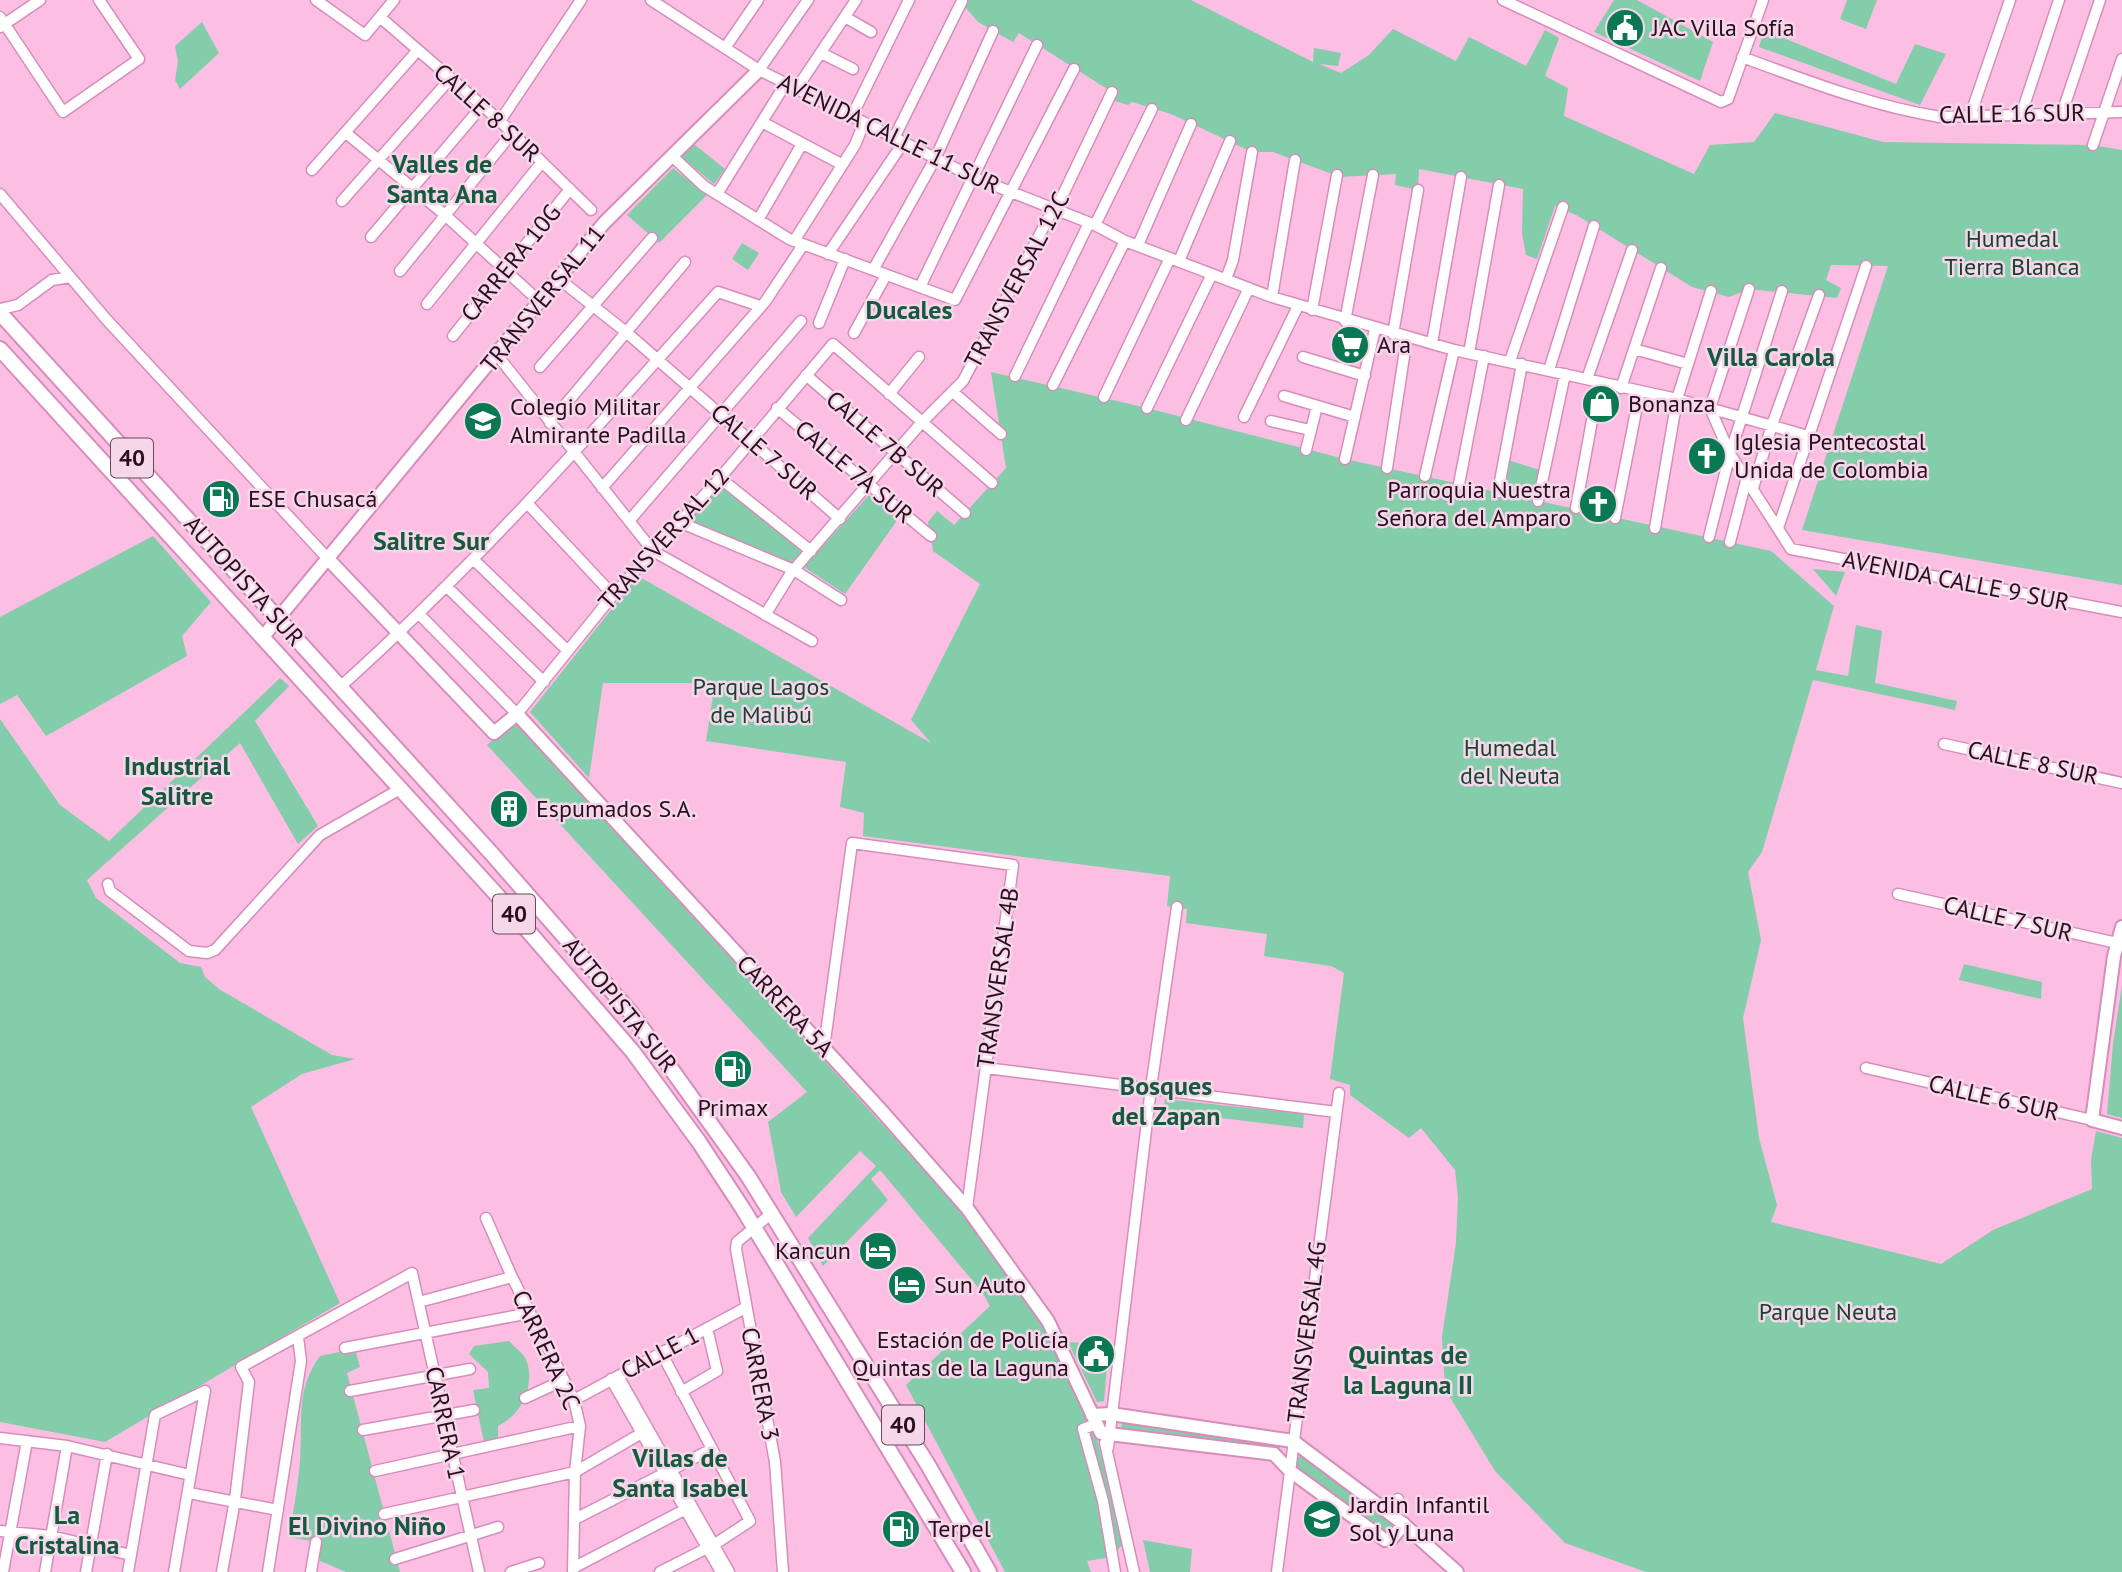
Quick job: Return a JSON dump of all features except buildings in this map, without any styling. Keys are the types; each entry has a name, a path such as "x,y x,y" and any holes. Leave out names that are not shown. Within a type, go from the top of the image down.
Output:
{"highway":[{"name":"AUTOPISTA SUR","path":"0,311 501,864 631,1013 718,1130 772,1213 928,1465 989,1572"},
{"name":"AUTOPISTA SUR","path":"0,349 514,914 627,1044 699,1142 754,1228 963,1572"}],"main road":[{"name":"TRANSVERSAL 11","path":"262,638 604,223 759,70"},
{"path":"329,560 400,633"},
{"name":"TRANSVERSAL 12","path":"400,633 494,733 517,714"},
{"name":"CARRERA 5A","path":"517,714 967,1208 1048,1321 1099,1426"},
{"path":"2092,1120 2117,943 2122,927"},
{"name":"CALLE 6 SUR","path":"2092,1120 2122,1128"},
{"path":"1099,1426 1111,1414 1293,1441 1404,1524 1457,1572"},
{"path":"1099,1426 1275,1454 1290,1471 1385,1539 1392,1538 1404,1524"}],"street":[{"path":"40,0 2,23 63,112 139,59 99,0"},
{"path":"316,0 365,35 394,0"},
{"path":"500,121 581,0"},
{"name":"AVENIDA CALLE 11 SUR","path":"650,0 759,70 973,177 1125,241 1312,310"},
{"path":"725,48 758,0"},
{"path":"759,70 808,0"},
{"path":"797,88 856,0"},
{"path":"852,116 908,0"},
{"path":"1503,0 1725,102 1763,0"},
{"path":"1970,116 2010,0"},
{"path":"2021,115 2059,0"},
{"path":"2062,113 2100,0"},
{"path":"828,254 899,141 962,1"},
{"path":"845,17 871,32"},
{"name":"CALLE 8 SUR","path":"381,18 500,121 591,210"},
{"path":"873,270 935,159 993,31"},
{"path":"920,287 1037,45"},
{"path":"312,170 418,50"},
{"path":"821,53 853,69"},
{"name":"CALLE 16 SUR","path":"1742,57 1818,85 1913,113 1940,117 2122,112"},
{"path":"2093,145 2122,59"},
{"path":"672,156 717,194 799,243 955,300 1074,69"},
{"path":"342,201 450,79"},
{"path":"717,194 786,83"},
{"name":"TRANSVERSAL 12C","path":"765,615 794,570 841,519 922,422 953,391 974,363 1052,211 1058,205 1112,92"},
{"path":"371,237 482,106"},
{"path":"1015,376 1152,109"},
{"path":"762,122 841,164"},
{"path":"602,488 760,306 799,243 841,164 855,145 864,123"},
{"path":"1138,245 1191,124"},
{"path":"400,271 512,132"},
{"path":"346,133 444,214 540,302"},
{"path":"1104,397 1174,260 1230,141"},
{"path":"758,220 802,144"},
{"path":"1227,279 1233,260 1252,152"},
{"path":"1272,297 1295,160"},
{"path":"427,304 542,162"},
{"path":"1345,321 1373,175"},
{"path":"1336,176 1312,310 1454,350 1677,399 1808,436"},
{"path":"1432,344 1461,177"},
{"path":"1469,352 1499,185"},
{"name":"CARRERA 10G","path":"453,336 570,190"},
{"path":"1394,334 1418,190"},
{"path":"0,194 106,319 329,560"},
{"path":"1510,361 1563,208"},
{"path":"1549,370 1594,226"},
{"path":"540,367 652,238"},
{"path":"1053,385 1125,241"},
{"path":"1587,379 1632,250"},
{"path":"819,324 845,258"},
{"path":"550,423 685,262"},
{"path":"1778,528 1866,266"},
{"path":"1621,388 1661,268"},
{"path":"1147,408 1212,274"},
{"path":"854,333 886,275"},
{"path":"0,311 18,305 52,280 70,278"},
{"name":"CALLE 7 SUR","path":"559,279 626,332 841,519"},
{"path":"1186,420 1249,288"},
{"path":"1749,289 1710,408 1730,454 1778,528"},
{"path":"1655,528 1677,399 1711,291"},
{"path":"1709,537 1730,454 1782,291"},
{"path":"340,687 447,587 573,454 718,292 760,306"},
{"path":"1753,488 1772,425 1819,295"},
{"path":"1244,417 1298,306"},
{"path":"629,521 801,321"},
{"path":"1345,459 1375,329"},
{"path":"1387,468 1407,337"},
{"name":"TRANSVERSAL 12","path":"517,714 613,596 720,478 833,344 889,394"},
{"path":"1634,349 1688,365"},
{"path":"1425,476 1454,350"},
{"path":"497,355 573,454 653,551 812,641"},
{"path":"1303,356 1364,376"},
{"path":"1459,484 1483,356"},
{"path":"919,357 889,394 992,483"},
{"path":"1498,492 1522,364"},
{"path":"1538,501 1565,374"},
{"name":"CALLE 7B SUR","path":"806,375 965,513"},
{"path":"1576,508 1599,382"},
{"path":"953,391 1001,434"},
{"path":"1615,518 1640,391"},
{"path":"1284,396 1355,417"},
{"path":"1306,450 1317,406"},
{"name":"CALLE 7A SUR","path":"778,408 931,536"},
{"path":"1271,421 1310,430"},
{"path":"1730,542 1747,477"},
{"path":"720,478 811,551"},
{"path":"527,503 613,596"},
{"path":"679,522 794,570 841,600"},
{"name":"AVENIDA CALLE 9 SUR","path":"1778,528 1791,549 2122,612"},
{"path":"473,559 568,651"},
{"path":"447,587 544,682"},
{"name":"CARRERA 5A","path":"420,615 517,714"},
{"name":"CALLE 8 SUR","path":"1944,744 2122,783"},
{"path":"108,884 110,891 189,951 207,953 215,950 320,835 400,789"},
{"name":"TRANSVERSAL 4B","path":"824,1048 852,842 1013,865 967,1208"},
{"name":"CALLE 7 SUR","path":"1898,894 2117,943"},
{"path":"1115,1572 1103,1501 1083,1429 1099,1426 1111,1414 1177,907"},
{"path":"986,1068 1336,1112"},
{"name":"CALLE 6 SUR","path":"1866,1068 2092,1120"},
{"name":"TRANSVERSAL 4G","path":"1277,1572 1339,1093"},
{"name":"CARRERA 3","path":"772,1213 736,1245 745,1308 775,1462 783,1572"},
{"name":"CARRERA 2C","path":"486,1217 512,1277 574,1400 580,1426 575,1472 573,1570"},
{"name":"CARRERA 1","path":"298,1337 412,1273 479,1572"},
{"path":"419,1302 512,1277"},
{"name":"CALLE 1","path":"574,1400 745,1308"},
{"path":"345,1348 530,1313"},
{"path":"681,1392 717,1371 707,1328"},
{"path":"222,1572 235,1500 249,1382 241,1367 298,1337 301,1361 268,1572"},
{"path":"660,1572 750,1521 710,1450 661,1352"},
{"path":"350,1391 470,1368"},
{"path":"614,1377 710,1546 729,1572"},
{"path":"525,1398 564,1380"},
{"path":"128,1572 144,1465 155,1415 205,1391 174,1572"},
{"path":"363,1430 474,1410"},
{"path":"375,1471 580,1426"},
{"path":"1099,1426 1108,1448 1134,1572"},
{"path":"384,1514 575,1472 644,1432"},
{"path":"0,1438 67,1446 190,1475"},
{"path":"3,1572 5,1531 27,1441"},
{"path":"46,1572 67,1446"},
{"path":"575,1519 710,1450"},
{"path":"86,1572 107,1454"},
{"path":"189,1493 278,1510"},
{"path":"1389,1513 1398,1499"},
{"path":"573,1570 688,1508"},
{"path":"395,1559 470,1538 498,1527"},
{"path":"5,1531 51,1536 131,1555"},
{"path":"311,1572 316,1542"},
{"path":"710,1546 720,1572"},
{"path":"511,1572 539,1563"}],"green space":[{"name":"Humedal Tierra Blanca","path":"959,0 1191,0 1313,62 1314,48 1341,53 1338,66 1319,64 1341,73 1369,55 1393,29 1456,61 1469,37 1526,66 1545,30 1559,38 1545,76 1568,88 1564,116 1694,174 1710,145 1754,142 1775,113 1883,142 2093,145 2122,150 2122,585 1802,530 1888,266 1831,265 1826,280 1841,288 1837,298 1749,289 1729,297 1692,287 1578,216 1555,206 1537,259 1526,255 1522,233 1523,189 1419,169 1418,190 1395,185 1396,174 1340,177 1273,152 1252,152 1171,114 1132,102 1128,105 1115,101 1112,92 1019,33 1013,42 978,22"},
{"path":"1614,0 1637,0 1713,42 1700,81 1594,32"},
{"path":"1847,0 1877,0 1866,29 1840,19"},
{"path":"202,22 219,53 180,89 175,80 178,61 175,46"},
{"path":"1764,30 1896,84 1915,44 1946,54 1920,105 1759,47"},
{"path":"694,144 725,169 714,184 681,157"},
{"path":"673,168 707,195 659,243 627,215"},
{"path":"742,243 759,253 748,270 732,259"},
{"name":"Humedal del Neuta","path":"991,372 1147,408 1345,459 1501,493 1508,460 1540,470 1534,500 1771,551 1834,606 1816,670 1848,676 1856,625 1882,631 1875,683 1957,701 1955,710 1813,680 1762,852 1748,872 1761,940 1743,1018 1759,1138 1777,1205 1771,1222 1941,1264 1993,1230 2092,1189 2091,1160 2096,1131 2122,1138 2122,1572 1646,1572 1565,1543 1495,1471 1445,1389 1442,1337 1456,1243 1458,1197 1455,1170 1421,1128 1409,1138 1350,1095 1350,1085 1330,1079 1344,973 1331,966 1264,956 1267,934 1186,923 1187,909 1167,906 1170,876 863,836 864,813 840,807 846,762 706,741 715,683 603,683 589,778 530,712 638,576 931,743 911,720 980,584 933,551 928,522 937,511 954,525 1006,468"},
{"path":"722,485 803,552 789,564 688,519"},
{"path":"869,495 896,514 896,522 845,594 804,567"},
{"path":"153,536 211,602 182,636 187,656 46,736 17,695 0,704 0,617"},
{"path":"1813,569 1845,572 1836,596"},
{"path":"280,678 289,686 255,721 318,826 298,844 240,743 87,880 96,898 180,963 201,967 205,977 219,989 332,1055 355,1059 302,1074 251,1107 340,1303 105,1442 0,1422 0,719 60,805 109,841"},
{"path":"514,721 924,1170 972,1227 1017,1287 1074,1383 1089,1417 1103,1464 1122,1546 1106,1558 1087,1561 1091,1572 1005,1572 906,1385 990,1306 982,1292 880,1170 871,1179 888,1200 823,1266 808,1238 876,1166 860,1151 796,1217 781,1192 768,1122 807,1092 487,745"},
{"path":"1964,964 2042,982 2041,999 1959,980"},
{"path":"2122,985 2122,1118 2107,1114 2113,1044"},
{"path":"1165,1099 1304,1114 1303,1128 1164,1111"},
{"path":"509,1341 526,1359 529,1371 527,1390 519,1408 498,1426 498,1440 484,1442 473,1390 489,1388 488,1372 469,1354 474,1346"},
{"path":"1068,1342 1082,1343 1082,1361 1107,1366 1104,1401 1097,1402"},
{"path":"355,1349 360,1367 347,1373 400,1572 346,1572 320,1561 316,1542 289,1537 299,1470 303,1394 307,1381 320,1356"},
{"path":"1122,1422 1281,1443 1279,1450 1121,1429"},
{"path":"1300,1456 1393,1523 1392,1530 1383,1532 1294,1467 1295,1460"},
{"path":"1143,1540 1192,1549 1190,1572 1150,1572"}],"place":[{"name":"JAC Villa Sofía","path":"1625,28"},
{"name":"Ara","path":"1350,345"},
{"name":"Bonanza","path":"1601,404"},
{"name":"Colegio Militar Almirante Padilla","path":"483,421"},
{"name":"Iglesia Pentecostal Unida de Colombia","path":"1707,456"},
{"name":"ESE Chusacá","path":"221,499"},
{"name":"Parroquia Nuestra Señora del Amparo","path":"1598,504"},
{"name":"Espumados S.A.","path":"509,809"},
{"name":"Primax","path":"733,1069"},
{"name":"Kancun","path":"878,1251"},
{"name":"Sun Auto","path":"907,1285"},
{"name":"Estación de Policía Quintas de la Laguna","path":"1096,1354"},
{"name":"Jardin Infantil Sol y Luna","path":"1322,1519"},
{"name":"Terpel","path":"901,1529"}],"district":[{"name":"Valles de Santa Ana","path":"442,179"},
{"name":"Ducales","path":"909,310"},
{"name":"Villa Carola","path":"1771,357"},
{"name":"Salitre Sur","path":"431,541"},
{"name":"Industrial Salitre","path":"177,781"},
{"name":"Bosques del Zapan","path":"1166,1101"},
{"name":"Quintas de la Laguna II","path":"1408,1370"},
{"name":"Villas de Santa Isabel","path":"680,1473"},
{"name":"El Divino Niño","path":"367,1526"},
{"name":"La Cristalina","path":"67,1530"}],"park label":[{"name":"Parque Lagos de Malibú","path":"761,701"},
{"name":"Parque Neuta","path":"1828,1312"}]}
